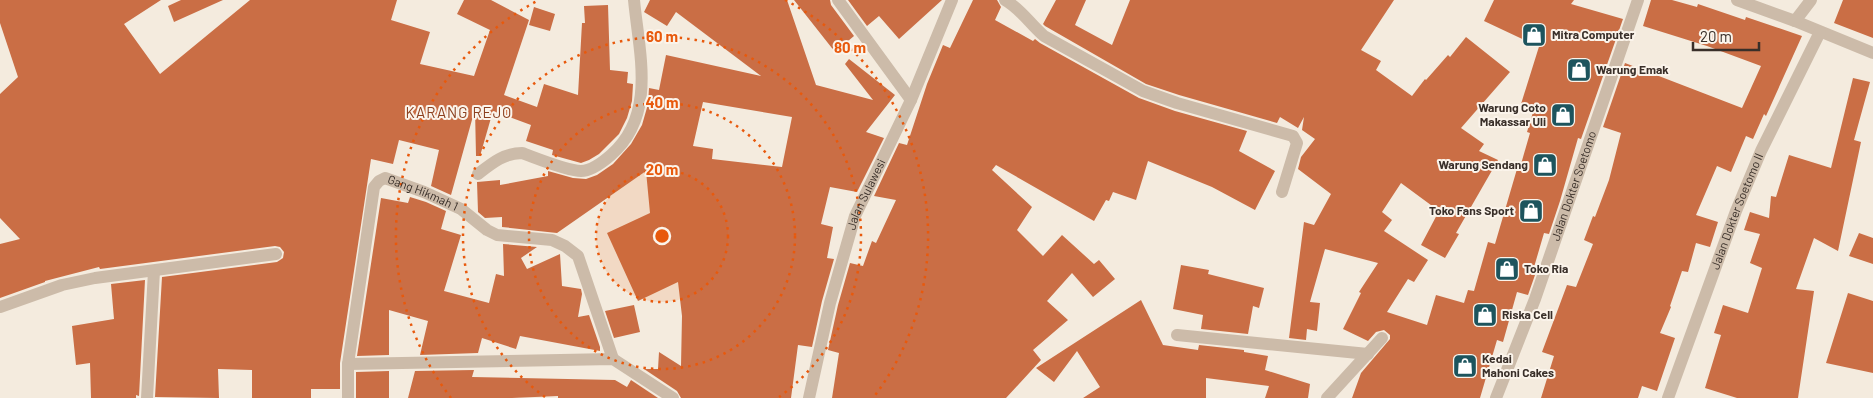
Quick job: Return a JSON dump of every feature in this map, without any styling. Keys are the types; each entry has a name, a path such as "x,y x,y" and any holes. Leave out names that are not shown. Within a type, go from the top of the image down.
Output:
{"street":[{"path":"478,174 500,158 512,153 522,154 582,171 599,164 619,148 634,124 642,94 634,0"},
{"path":"838,0 911,100"},
{"name":"Jalan Sulawesi","path":"809,398 830,303 855,216 911,100 952,0"},
{"path":"1005,0 1021,12 1044,36 1135,87 1177,103 1293,136 1297,143 1282,192"},
{"name":"Jalan Dokter Soetomo","path":"1496,398 1535,299 1638,0"},
{"path":"1737,0 1873,53"},
{"path":"1795,21 1811,0"},
{"name":"Jalan Dokter Soetomo II","path":"1668,398 1743,194 1761,151 1820,32"},
{"name":"Gang Hikmah 1","path":"348,364 374,187 385,178 424,192 461,210 487,230 497,234 552,240 565,246 578,256 613,359"},
{"path":"0,307 62,285 276,254"},
{"path":"147,398 154,271"},
{"path":"1177,336 1368,354"},
{"path":"1327,398 1382,338"},
{"path":"348,398 348,364 613,359 673,398"}],"building":[{"path":"0,0 161,0 124,24 160,74 250,0 397,0 391,20 430,32 420,64 474,76 490,30 457,14 464,0 491,0 529,20 504,95 537,107 544,84 578,95 582,23 585,23 584,6 608,5 610,70 628,72 627,83 633,84 632,101 627,118 619,134 599,154 581,163 552,155 553,150 526,141 531,125 493,111 480,156 476,156 475,109 451,195 431,186 439,150 399,140 393,164 371,159 340,363 340,389 311,389 311,398 252,398 252,370 218,369 219,398 155,397 162,277 277,262 283,258 284,252 280,247 275,246 100,269 99,267 45,281 0,298 0,244 20,239 0,218 0,94 18,77 0,23"},
{"path":"181,0 223,0 174,22 168,6"},
{"path":"650,0 787,0 816,85 873,100 845,64 849,59 895,95 866,132 884,138 857,192 830,187 821,224 833,227 827,258 834,259 812,347 798,345 791,398 681,398 677,391 644,369 658,369 659,352 681,366 682,316 678,282 638,301 607,233 650,213 646,171 557,233 502,227 502,217 485,218 478,212 477,182 500,180 500,185 548,176 548,171 573,178 586,179 597,175 613,164 631,144 642,125 648,104 649,88 659,90 666,55 761,76 676,12 667,26 644,12","holes":["703,102 792,117 782,167 712,159 713,149 693,146"]},
{"path":"794,0 830,0 831,5 854,36 835,52"},
{"path":"848,0 942,0 899,39 879,16 867,26"},
{"path":"973,0 997,0 1001,7 995,20 1033,41 1035,39 1139,98 1175,111 1247,131 1239,151 1275,171 1255,210 1212,187 1148,161 1136,200 1113,192 1109,201 1106,200 1094,221 996,165 992,170 1032,207 1017,230 1043,256 1062,235 1094,264 1099,260 1115,279 1093,297 1072,273 1047,301 1068,320 1033,350 1041,360 1006,398 832,398 839,353 828,350 850,263 863,266 872,241 876,243 896,200 874,196 899,143 907,145 927,84 943,45 950,48"},
{"path":"1056,0 1086,0 1075,25 1112,45 1130,0 1394,0 1361,50 1381,61 1376,70 1412,96 1425,79 1448,55 1450,57 1466,37 1510,72 1461,128 1484,144 1479,151 1498,160 1456,233 1459,234 1445,258 1421,245 1439,211 1401,183 1382,212 1392,220 1384,231 1428,260 1414,282 1408,279 1387,312 1427,325 1436,295 1464,303 1468,290 1474,291 1488,242 1495,244 1517,169 1519,171 1530,133 1527,132 1534,109 1521,104 1542,37 1535,45 1484,21 1494,0 1574,0 1571,4 1623,19 1581,139 1578,138 1549,234 1544,233 1532,274 1535,275 1528,295 1517,292 1503,342 1497,340 1480,398 1352,398 1361,373 1390,339 1390,335 1384,330 1376,332 1368,341 1343,329 1361,293 1359,292 1378,263 1325,249 1310,302 1320,303 1317,331 1307,329 1306,340 1289,338 1304,222 1314,225 1331,194 1298,169 1301,157 1315,139 1302,130 1304,117 1298,128 1280,117 1277,123 1146,84 1045,26 1043,24"},
{"path":"1651,0 1672,0 1697,7 1698,4 1745,20 1746,17 1802,36 1766,116 1764,114 1753,139 1746,136 1731,172 1717,166 1696,215 1718,222 1710,247 1696,243 1688,272 1682,271 1671,307 1660,333 1675,338 1657,391 1642,386 1638,398 1541,398 1554,356 1542,352 1567,285 1576,287 1593,244 1584,240 1609,180 1621,133 1603,127 1625,63 1742,108 1761,66 1707,46 1643,26"},
{"path":"1843,0 1873,0 1873,38 1834,23"},
{"path":"534,7 555,14 550,31 529,25"},
{"path":"1853,78 1870,82 1854,140 1861,142 1838,251 1814,238 1796,289 1814,291 1798,398 1737,398 1705,388 1721,335 1714,333 1723,305 1748,313 1762,268 1750,263 1760,234 1744,230 1750,212 1769,218 1771,196 1776,197 1789,155 1831,168"},
{"path":"410,197 446,211 441,229 461,235 444,291 489,303 496,274 504,276 503,244 537,247 521,258 527,269 560,254 562,286 581,289 582,294 578,317 589,315 600,351 520,336 516,349 482,338 478,353 420,355 428,321 389,310 389,355 357,356 381,198 408,203"},
{"path":"1859,233 1873,238 1873,264 1849,256"},
{"path":"1181,265 1209,270 1208,274 1264,288 1259,308 1253,306 1248,334 1201,329 1203,315 1173,309"},
{"path":"145,280 139,396 136,395 136,398 91,398 90,363 76,365 72,326 114,319 111,284"},
{"path":"1848,293 1873,301 1873,373 1826,363"},
{"path":"1141,300 1163,345 1198,350 1199,345 1244,350 1244,352 1268,356 1265,370 1310,384 1308,398 1265,398 1269,386 1206,378 1206,398 1083,398 1100,387 1077,351 1054,382 1036,368"},
{"path":"634,305 640,332 614,338 605,311"},
{"path":"474,370 472,377 615,380 627,387 631,380 658,398 558,398 558,396 408,398 415,371"},
{"path":"389,371 389,398 356,398 356,372"}],"place":[{"name":"Mitra Computer","path":"1534,35"},
{"name":"Warung Emak","path":"1579,70"},
{"name":"Warung Coto Makassar Uli","path":"1563,115"},
{"name":"Warung Sendang","path":"1545,165"},
{"name":"Toko Fans Sport","path":"1531,211"},
{"name":"Toko Ria","path":"1507,269"},
{"name":"Riska Cell","path":"1485,315"},
{"name":"Kedai Mahoni Cakes","path":"1465,366"}],"district":[{"name":"KARANG REJO","path":"459,113"}]}
